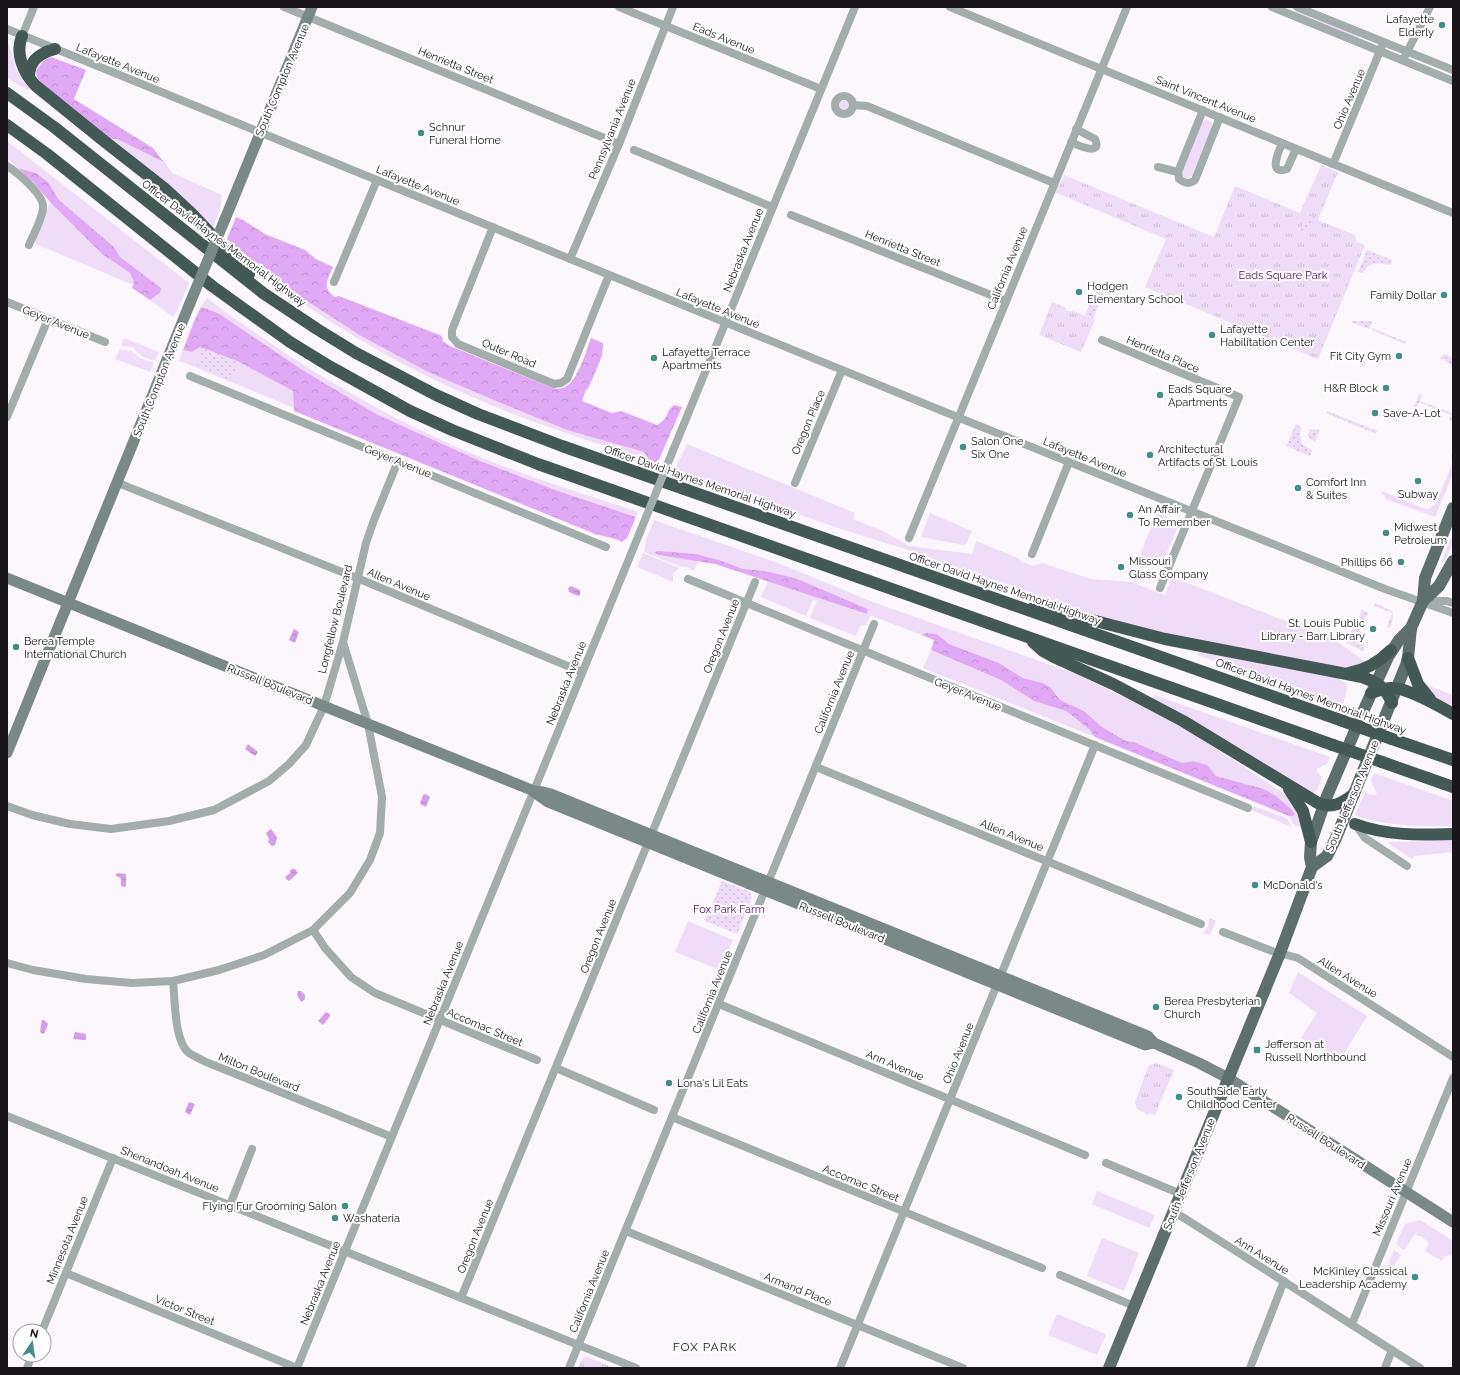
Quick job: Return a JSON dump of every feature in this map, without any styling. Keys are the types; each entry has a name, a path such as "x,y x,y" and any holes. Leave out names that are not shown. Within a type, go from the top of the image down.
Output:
{"highway":[{"path":"22,36 19,46 20,55 24,68 36,86 178,200 247,271 263,292"},
{"path":"29,77 34,59 43,53 55,49"},
{"name":"Officer David Haynes Memorial Highway","path":"7,94 54,127 263,292 317,329 356,353 410,382 478,414 555,444 1453,760"},
{"path":"7,125 47,154 212,286 251,315 290,342 329,366 410,411 531,462 1453,788"},
{"path":"1007,603 1049,609 1201,647 1362,677 1377,688 1392,703"},
{"path":"1028,637 1043,651 1158,707 1312,800 1328,806 1341,803 1354,794"},
{"path":"1345,674 1368,668 1391,650"},
{"path":"1408,658 1423,693 1436,704"},
{"path":"1377,688 1397,689 1436,704 1453,714"},
{"path":"1285,784 1304,811 1311,842"},
{"path":"1355,824 1380,832 1394,834 1453,834"}],"main road":[{"name":"South Compton Avenue","path":"7,753 310,12"},
{"name":"South Jefferson Avenue","path":"1312,867 1327,856 1331,849 1392,703 1408,658 1411,628 1423,601 1425,578 1453,508"},
{"name":"South Jefferson Avenue","path":"1423,601 1440,586 1453,561"},
{"name":"Russell Boulevard","path":"7,578 534,791 551,794 650,839 999,981 1148,1036 1154,1043 1199,1062 1228,1078 1453,1222"},
{"name":"South Jefferson Avenue","path":"1109,1368 1280,953 1312,867 1310,857 1311,842 1328,806 1331,784 1377,688 1391,650 1411,628"},
{"path":"1328,806 1336,814 1355,824"}],"street":[{"path":"22,36 34,7"},
{"name":"Henrietta Street","path":"284,7 310,12 619,144"},
{"name":"Eads Avenue","path":"619,7 821,89"},
{"name":"Pennsylvania Avenue","path":"570,259 619,144 673,7"},
{"name":"Nebraska Avenue","path":"297,1368 855,7"},
{"name":"Saint Vincent Avenue","path":"950,7 1453,213"},
{"name":"California Avenue","path":"910,538 1127,7"},
{"path":"1272,7 1453,81"},
{"path":"1297,7 1453,70"},
{"path":"1404,60 1430,7"},
{"name":"Lafayette Avenue","path":"7,29 958,418 1380,587 1453,612"},
{"name":"Ohio Avenue","path":"1333,164 1384,42"},
{"path":"853,105 866,106 1054,183"},
{"path":"1203,110 1178,172 1179,179 1182,182 1188,183 1194,180 1220,117"},
{"path":"1071,142 1090,150 1096,145 1096,139 1076,130"},
{"path":"1282,143 1275,164 1280,170 1288,169 1296,149"},
{"path":"634,150 772,207"},
{"path":"7,166 18,174 43,202 43,211 29,245"},
{"path":"1158,167 1178,172"},
{"path":"334,282 377,180"},
{"name":"Henrietta Street","path":"791,215 1006,301"},
{"name":"Outer Road","path":"493,227 452,330 452,336 458,344 554,384 561,383 567,379 609,275"},
{"name":"Geyer Avenue","path":"7,302 105,342"},
{"path":"7,417 48,319"},
{"name":"Henrietta Place","path":"1102,340 1239,397 1191,511"},
{"name":"Oregon Place","path":"795,483 842,370"},
{"name":"Geyer Avenue","path":"190,376 606,547"},
{"name":"Longfellow Boulevard","path":"7,806 32,815 70,824 111,829 169,821 214,810 269,781 289,764 306,745 324,706 343,642 357,578 374,520 398,462"},
{"path":"1032,554 1069,462"},
{"name":"Allen Avenue","path":"118,483 357,578 582,672"},
{"path":"1160,588 1191,511"},
{"name":"Geyer Avenue","path":"688,579 1248,808"},
{"name":"Oregon Avenue","path":"461,1298 755,582"},
{"name":"Lafayette Avenue","path":"1423,601 1453,603"},
{"name":"California Avenue","path":"569,1368 874,624"},
{"path":"7,963 33,970 86,979 132,983 173,981 219,970 264,955 313,930 350,893 370,860 380,833 382,797 368,724 343,642"},
{"name":"Ohio Avenue","path":"840,1368 1095,746"},
{"name":"Allen Avenue","path":"816,767 1201,924"},
{"path":"1355,824 1365,838 1407,866"},
{"name":"Accomac Street","path":"313,930 325,948 351,977 375,993 537,1060"},
{"name":"Allen Avenue","path":"1223,932 1302,961 1453,1056"},
{"name":"Milton Boulevard","path":"173,981 181,1042 188,1052 206,1062 392,1137"},
{"name":"Ann Avenue","path":"719,1004 1085,1155"},
{"path":"556,1068 654,1110"},
{"name":"Missouri Avenue","path":"1352,1324 1453,1078"},
{"name":"Shenandoah Avenue","path":"7,1116 636,1368"},
{"name":"Accomac Street","path":"672,1117 1042,1268"},
{"path":"230,1205 252,1149"},
{"name":"Minnesota Avenue","path":"45,1323 113,1158"},
{"path":"1106,1163 1181,1194"},
{"name":"Ann Avenue","path":"1173,1211 1420,1368"},
{"name":"Armand Place","path":"626,1231 963,1368"},
{"name":"Victor Street","path":"66,1273 297,1368"},
{"path":"1060,1275 1134,1306"},
{"path":"1250,1368 1284,1282"},
{"path":"1385,1368 1392,1350"}],"green space":[{"path":"1296,10 1360,36 1358,39 1295,13"},
{"path":"7,41 17,71 20,77 30,88 29,90 7,78"},
{"path":"51,57 86,70 74,99 153,148 164,162 117,139 106,138 42,84 37,77 36,71 43,61"},
{"path":"844,100 848,102 850,106 848,110 844,112 840,110 838,106 840,102"},
{"path":"1206,120 1212,122 1212,127 1192,176 1186,179 1182,176 1182,171 1202,121"},
{"path":"106,138 117,139 164,162 172,173 222,195 220,209 212,229"},
{"path":"7,141 189,283 173,317 150,300 160,293 160,288 120,257 114,247 59,200 48,182 36,173 18,168 7,158"},
{"name":"Eads Square Park","path":"1321,165 1338,172 1318,220 1355,235 1357,242 1365,245 1318,359 1145,287 1166,239 1054,192 1062,181 1064,175 1214,237 1235,186 1300,213"},
{"path":"18,168 36,173 48,182 59,200 114,247 120,257 161,288 160,293 150,300 132,288 134,282 130,273 102,254"},
{"path":"50,202 102,254 130,273 134,282 133,285 36,244 35,241"},
{"path":"1309,216 1314,217 1311,225 1308,229 1300,231 1300,229"},
{"path":"236,217 265,234 305,250 316,259 333,267 327,286 328,290 335,297 339,296 442,336 443,341 450,346 553,388 559,389 565,387 574,379 591,338 603,343 602,356 582,401 612,413 621,411 657,425 664,420 671,407 674,405 682,407 657,464 650,461 644,452 567,430 428,372 361,336 296,294 261,264 254,262 227,239"},
{"path":"1367,250 1392,260 1390,265 1374,264 1368,266 1363,273 1358,272"},
{"path":"254,262 261,264 296,294 361,336 428,372 567,430 644,452 650,461 574,436 498,408 424,375 330,322 280,286"},
{"path":"1096,291 1103,293 1093,319 1085,315"},
{"path":"207,298 291,357 378,409 439,439 488,460 562,487 638,512 636,517 555,490 478,460 376,414 301,369 218,313 201,307"},
{"path":"1052,302 1066,308 1065,310 1071,312 1072,310 1095,320 1081,352 1039,335"},
{"path":"201,307 218,313 301,369 376,414 478,460 555,490 636,517 627,538 622,542 595,534 294,411 293,391 239,362 200,347 192,352 183,350"},
{"path":"1370,321 1372,323 1369,329 1351,322"},
{"path":"1372,328 1406,342 1405,344 1372,330"},
{"path":"124,338 159,352 155,361 143,357 132,347 121,346"},
{"path":"199,347 203,348 197,365 231,381 239,362 293,391 294,408 179,361 183,350 192,352"},
{"path":"203,348 239,362 231,381 196,365"},
{"path":"120,349 131,351 140,358 154,363 150,372 115,359"},
{"path":"1445,354 1453,358 1453,366 1439,358"},
{"path":"1419,394 1422,395 1420,401 1452,413 1453,411 1452,421 1449,421 1451,415 1419,402 1416,409 1414,407"},
{"path":"1327,411 1377,431 1376,434 1326,413"},
{"path":"1296,424 1301,427 1300,435 1302,444 1312,450 1310,456 1286,446"},
{"path":"1311,429 1320,430 1315,442 1308,437"},
{"path":"687,444 855,513 853,519 885,532 909,546 972,554 976,541 1018,558 1022,562 1033,566 1042,563 1091,579 1131,582 1165,595 1172,577 1335,640 1366,662 1351,669 1199,643 1112,621 674,471"},
{"path":"1453,450 1453,474 1435,517 1386,499 1384,495 1381,494 1382,491 1428,509 1436,504 1452,464 1451,456"},
{"path":"930,513 972,531 966,544 963,545 921,537"},
{"path":"1157,513 1180,522 1161,566 1139,557"},
{"path":"654,520 783,565 873,602 1076,674 1189,731 1285,794 1297,806 1301,826 1294,825 1289,816 1293,816 1276,796 1264,789 1216,776 1207,765 1193,761 1182,763 1134,742 1126,741 1102,727 1084,711 1060,700 1050,687 1043,683 1023,678 999,663 949,644 937,634 927,633 922,635 872,616 865,626 861,625 856,636 810,618 817,601 813,600 806,616 761,597 768,581 867,614 868,609 795,578 765,571 743,569 722,561 696,554 659,555 698,561 694,571 644,552 646,540"},
{"path":"1453,533 1453,544 1444,563 1441,562"},
{"path":"657,551 696,554 722,561 743,569 765,571 795,578 868,609 867,614 715,564 659,555 655,553"},
{"path":"643,553 679,568 673,574 673,582 637,567"},
{"path":"1375,603 1392,611 1393,617 1390,628 1387,627 1392,613 1374,606"},
{"path":"1362,610 1368,612 1363,624 1357,622"},
{"path":"1355,623 1362,626 1359,634 1362,635 1359,643 1365,646 1363,651 1346,643"},
{"path":"926,633 937,634 949,644 999,663 1023,678 1043,683 1050,687 1060,700 1084,711 1102,727 1126,741 1134,742 1182,763 1193,761 1207,765 1216,776 1264,789 1276,796 1295,814 1293,816 1289,816 1095,737 1089,729 1066,711 1034,701 1001,680 931,650 934,640 922,635"},
{"path":"931,650 1001,680 1034,701 1066,711 1089,729 1095,737 923,668"},
{"path":"1199,651 1332,675 1347,684 1346,695 1342,706 1197,655"},
{"path":"1421,680 1429,686 1453,695 1453,709 1429,693"},
{"path":"1154,695 1330,757 1327,764 1316,769 1322,778 1317,790 1312,795 1152,699"},
{"path":"1374,773 1453,801 1453,826 1415,826 1391,824 1355,815 1365,792 1371,795 1377,795 1371,780"},
{"path":"1253,806 1287,818 1291,826 1294,828 1251,810"},
{"path":"1453,840 1453,852 1414,856 1412,859 1388,843 1389,842"},
{"name":"Fox Park Farm","path":"722,881 750,892 752,897 737,934 705,921"},
{"path":"1209,918 1219,922 1216,921 1210,935 1203,933 1209,925"},
{"path":"688,921 733,940 720,970 675,952"},
{"path":"1298,972 1367,1016 1339,1062 1301,1038 1317,1013 1289,993"},
{"path":"1156,1063 1174,1070 1155,1115 1149,1113 1148,1115 1137,1109 1135,1102 1148,1067"},
{"path":"1097,1191 1155,1215 1149,1228 1092,1204"},
{"path":"1420,1220 1453,1241 1453,1257 1449,1255 1445,1256 1442,1261 1425,1251 1429,1243 1421,1236 1415,1234 1404,1250 1396,1244 1405,1224"},
{"path":"1102,1238 1139,1253 1124,1291 1087,1276"},
{"path":"1394,1250 1401,1255 1376,1293"},
{"path":"1057,1314 1106,1334 1097,1355 1048,1335"},
{"path":"585,1357 615,1368 578,1368 582,1359"}],"water":[{"path":"571,586 580,590 580,595 578,596 569,592 568,588"},
{"path":"294,629 299,632 295,643 289,640"},
{"path":"248,744 258,752 255,756 245,749"},
{"path":"426,794 430,797 426,807 420,804 423,795"},
{"path":"271,829 277,838 275,845 272,846 268,842 269,839 266,833"},
{"path":"291,869 295,869 298,873 289,881 285,877 290,873"},
{"path":"118,873 126,874 125,887 121,886 121,878 116,876"},
{"path":"298,991 301,991 305,995 305,999 301,1002 297,995"},
{"path":"326,1012 330,1014 330,1016 323,1025 318,1021"},
{"path":"42,1020 48,1024 43,1034 40,1032"},
{"path":"75,1032 86,1034 86,1040 73,1039"},
{"path":"189,1102 195,1104 190,1115 185,1112"}],"place":[{"name":"Lafayette Elderly","path":"1442,25"},
{"name":"Schnur Funeral Home","path":"421,133"},
{"name":"Hodgen Elementary School","path":"1079,292"},
{"name":"Family Dollar","path":"1444,295"},
{"name":"Lafayette Habilitation Center","path":"1212,335"},
{"name":"Fit City Gym","path":"1399,356"},
{"name":"Lafayette Terrace Apartments","path":"654,358"},
{"name":"H&R Block","path":"1386,388"},
{"name":"Eads Square Apartments","path":"1160,395"},
{"name":"Save-A-Lot","path":"1375,413"},
{"name":"Salon One Six One","path":"963,447"},
{"name":"Architectural Artifacts of St. Louis","path":"1150,455"},
{"name":"Subway","path":"1418,481"},
{"name":"Comfort Inn & Suites","path":"1298,488"},
{"name":"An Affair To Remember","path":"1130,515"},
{"name":"Midwest Petroleum","path":"1386,533"},
{"name":"Phillips 66","path":"1401,562"},
{"name":"Missouri Glass Company","path":"1121,567"},
{"name":"St. Louis Public Library - Barr Library","path":"1373,629"},
{"name":"Berea Temple International Church","path":"16,647"},
{"name":"McDonald's","path":"1255,885"},
{"name":"Berea Presbyterian Church","path":"1156,1007"},
{"name":"Jefferson at Russell Northbound","path":"1257,1050"},
{"name":"Lona's Lil Eats","path":"669,1083"},
{"name":"SouthSide Early Childhood Center","path":"1179,1097"},
{"name":"Flying Fur Grooming Salon","path":"345,1206"},
{"name":"Washateria","path":"335,1218"},
{"name":"McKinley Classical Leadership Academy","path":"1415,1277"}],"district":[{"name":"FOX PARK","path":"705,1347"}]}
